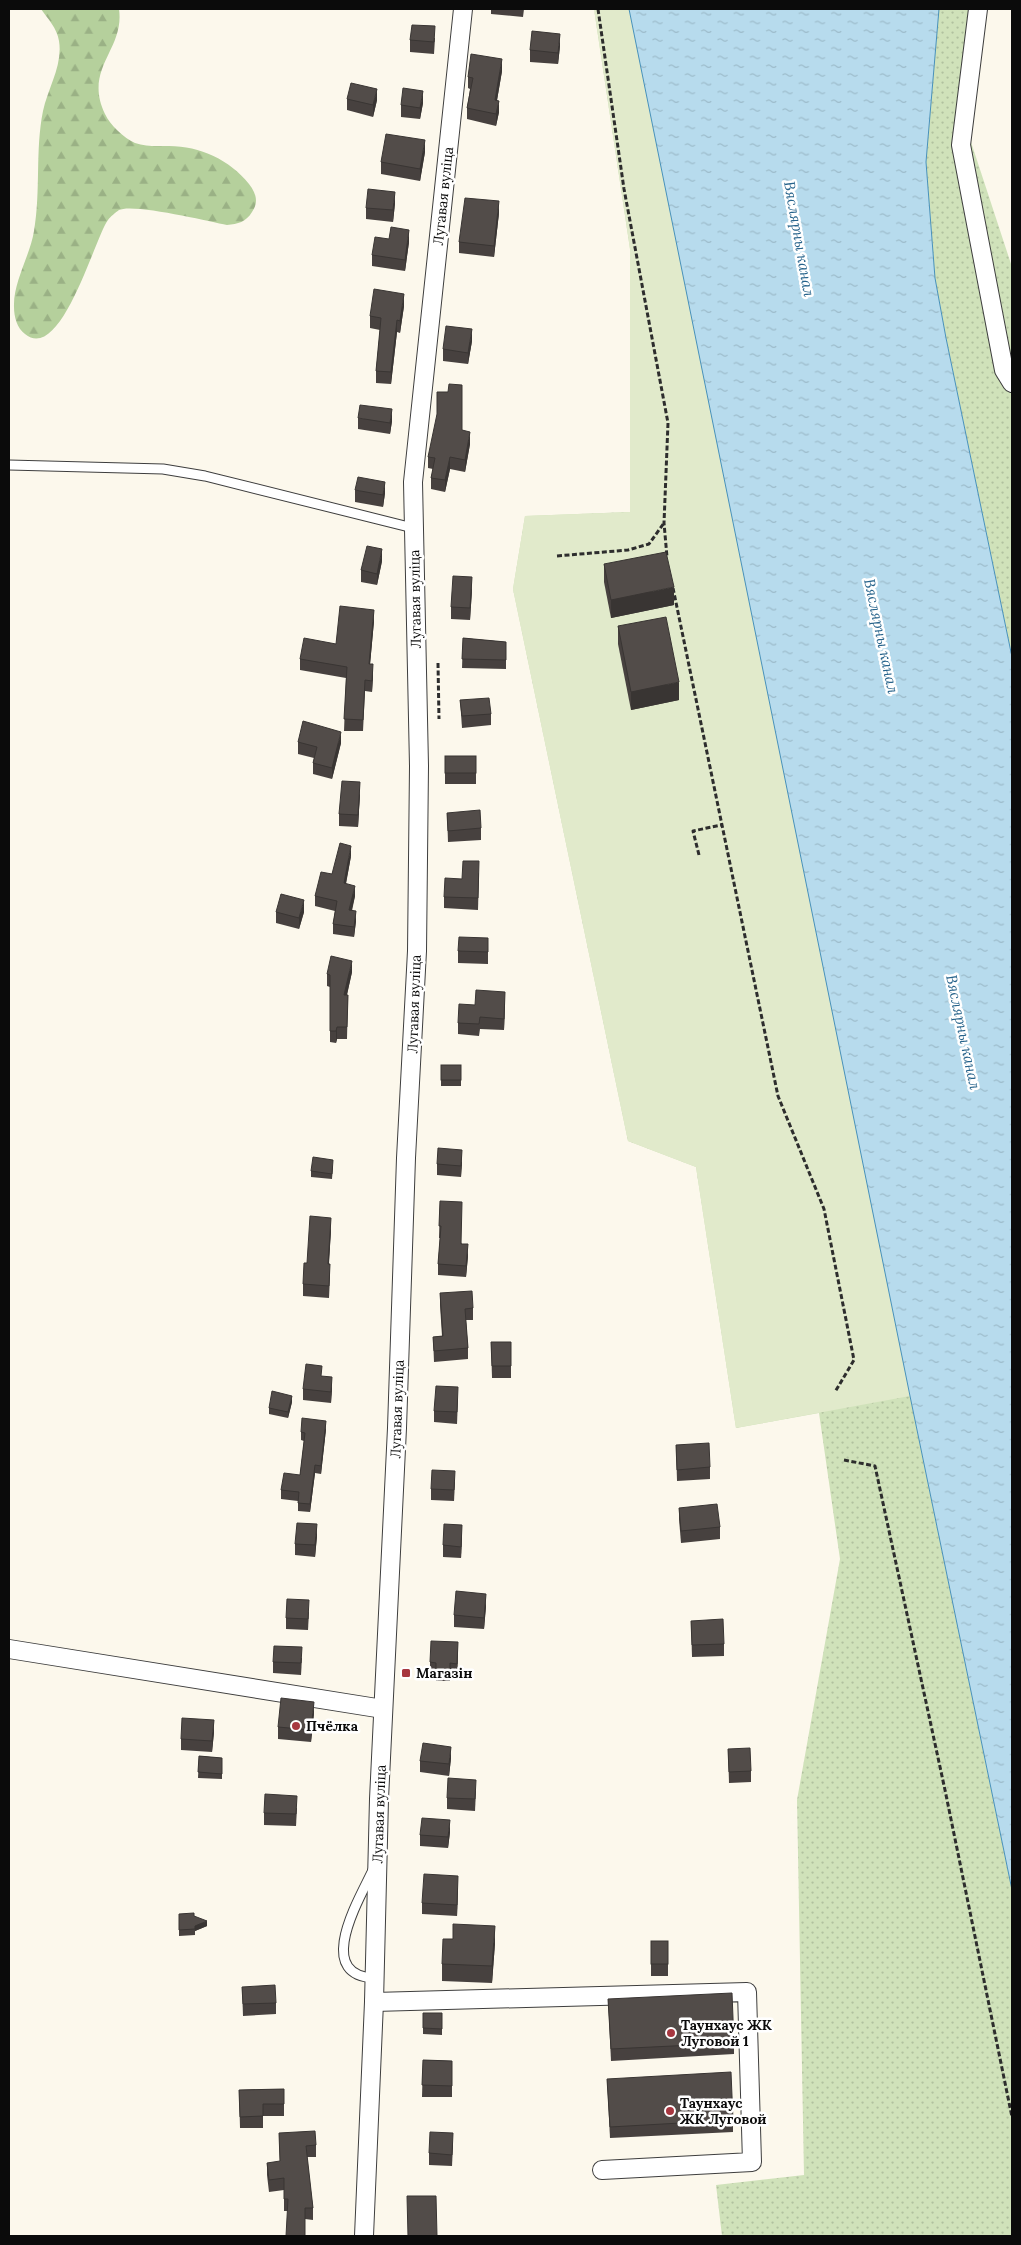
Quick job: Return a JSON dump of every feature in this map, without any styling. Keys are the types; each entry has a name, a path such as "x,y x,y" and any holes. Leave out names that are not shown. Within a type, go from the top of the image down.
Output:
{"street":[{"name":"Лугавая вуліца","path":"364,2236 374,2002 376,1863 417,941 419,766 413,482 463,9"},
{"path":"978,9 961,145 1004,370 1012,383"},
{"path":"9,1649 383,1709"},
{"path":"374,2002 747,1992 752,2162 602,2170"}],"lane":[{"path":"9,466 163,469 205,476 413,528"},
{"path":"374,1978 364,1978 350,1968 345,1960 342,1948 345,1932 376,1863"}],"path":[{"path":"598,9 624,189 668,423 664,523 669,566"},
{"path":"557,556 628,550 649,544 664,523"},
{"path":"673,585 778,1096 826,1219 854,1360 835,1392"},
{"path":"438,663 439,720"},
{"path":"699,856 693,831 721,825"},
{"path":"844,1460 875,1466 946,1790 1012,2117"}],"green space":[{"path":"41,9 119,9 119,23 116,36 101,71 99,84 100,98 105,114 110,122 122,135 135,143 148,146 192,149 224,161 249,184 256,201 254,208 247,218 238,223 227,225 154,211 127,208 119,210 109,219 102,231 86,271 64,316 51,331 38,338 25,334 20,329 15,318 14,298 34,231 39,141 43,111 57,68 60,50 58,36"},
{"path":"594,9 910,1396 1012,1890 1012,2236 722,2236 716,2185 804,2175 797,1800 840,1559 819,1413 736,1428 696,1167 628,1141 513,589 525,516 630,512 630,249"},
{"path":"594,9 939,9 926,162 935,278 1012,657 1012,1890 910,1396 736,1428 696,1167 628,1141 513,589 525,516 630,512 630,249"},
{"path":"939,9 979,9 971,142 1012,267 1012,657 935,278 926,162"}],"water":[{"name":"Вяслярны канал","path":"629,9 939,9 926,162 935,278 1012,657 1012,1890 910,1396"}],"building":[{"path":"412,25 435,26 434,42 410,40"},
{"path":"532,31 560,34 558,53 530,50"},
{"path":"471,54 502,59 495,100 499,101 496,114 467,108 473,78 468,77"},
{"path":"351,83 377,89 373,105 347,99"},
{"path":"403,88 423,91 420,108 401,105"},
{"path":"386,134 425,140 420,169 381,162"},
{"path":"368,189 395,192 393,210 366,208"},
{"path":"465,198 499,201 494,246 459,242"},
{"path":"391,227 409,230 405,260 372,255 375,237 389,239"},
{"path":"374,289 404,294 400,321 397,320 391,372 376,371 381,318 370,316"},
{"path":"446,326 472,329 468,353 443,349"},
{"path":"449,384 462,385 462,430 470,432 465,460 450,457 445,480 431,478 435,458 428,457 437,414 437,392 448,392"},
{"path":"360,405 392,409 390,423 358,418"},
{"path":"358,477 385,482 383,495 355,490"},
{"path":"367,546 382,549 377,574 361,570"},
{"path":"666,552 674,587 611,600 604,564"},
{"path":"453,576 472,577 470,608 451,607"},
{"path":"340,606 374,610 369,664 373,664 372,681 365,680 363,720 344,719 347,667 300,659 304,638 336,644"},
{"path":"666,617 679,682 631,692 618,626"},
{"path":"463,638 506,642 506,660 462,659"},
{"path":"489,698 491,714 462,716 460,700"},
{"path":"303,721 341,732 332,768 313,763 317,747 298,742"},
{"path":"445,756 476,756 476,773 445,773"},
{"path":"342,781 360,782 358,815 339,814"},
{"path":"480,810 481,828 448,831 447,813"},
{"path":"340,843 351,846 344,883 355,886 349,910 356,911 354,927 333,924 337,901 315,896 321,872 332,874"},
{"path":"463,861 479,861 478,898 444,897 445,878 462,879"},
{"path":"281,894 304,900 299,918 276,912"},
{"path":"459,937 488,938 488,952 458,951"},
{"path":"331,956 352,961 344,995 348,995 347,1027 337,1027 336,1031 330,1031 330,975 327,974"},
{"path":"476,990 505,992 504,1019 480,1017 479,1024 458,1023 459,1004 475,1005"},
{"path":"441,1065 461,1065 461,1080 441,1080"},
{"path":"438,1148 462,1150 461,1166 437,1164"},
{"path":"313,1157 333,1160 332,1174 311,1171"},
{"path":"440,1201 462,1202 461,1244 468,1244 466,1266 438,1264 441,1226 439,1226"},
{"path":"310,1216 331,1218 328,1264 330,1264 329,1286 303,1284 304,1263 307,1263"},
{"path":"472,1291 473,1308 465,1309 468,1348 434,1351 433,1337 443,1336 440,1293"},
{"path":"491,1342 511,1342 511,1366 492,1366"},
{"path":"306,1364 322,1366 321,1376 332,1377 331,1392 303,1389"},
{"path":"436,1386 458,1387 457,1412 434,1411"},
{"path":"272,1391 292,1396 288,1412 269,1408"},
{"path":"302,1418 326,1421 321,1466 315,1465 310,1504 298,1503 299,1492 281,1490 284,1473 300,1475 305,1433 301,1432"},
{"path":"709,1443 710,1467 677,1470 676,1445"},
{"path":"432,1470 455,1471 454,1490 431,1489"},
{"path":"717,1504 720,1527 681,1531 679,1508"},
{"path":"297,1523 317,1524 315,1545 295,1544"},
{"path":"444,1524 462,1525 461,1547 443,1545"},
{"path":"456,1591 486,1594 484,1618 454,1615"},
{"path":"287,1599 309,1600 308,1619 286,1618"},
{"path":"723,1619 724,1644 692,1645 691,1621"},
{"path":"431,1641 458,1642 457,1664 450,1663 450,1670 436,1669 436,1663 430,1662"},
{"path":"274,1646 302,1647 301,1663 273,1662"},
{"path":"281,1698 314,1702 311,1730 278,1727"},
{"path":"182,1718 214,1720 212,1741 181,1739"},
{"path":"423,1743 451,1747 449,1764 420,1761"},
{"path":"750,1748 751,1771 729,1772 728,1749"},
{"path":"199,1756 222,1758 222,1774 198,1772"},
{"path":"448,1778 476,1780 475,1799 447,1798"},
{"path":"265,1794 297,1796 296,1814 264,1813"},
{"path":"422,1818 450,1820 448,1837 420,1835"},
{"path":"424,1874 458,1876 457,1905 422,1903"},
{"path":"194,1913 194,1916 207,1921 195,1926 195,1929 179,1930 179,1914"},
{"path":"453,1924 495,1926 492,1966 442,1964 443,1939 453,1939"},
{"path":"651,1941 668,1941 668,1964 651,1964"},
{"path":"275,1985 276,2003 243,2004 242,1987"},
{"name":"Таунхаус ЖК Луговой 1","path":"732,1993 734,2043 611,2049 608,1999"},
{"path":"423,2013 442,2013 442,2029 423,2028"},
{"path":"423,2060 452,2061 452,2086 422,2085"},
{"name":"Таунхаус ЖК Луговой","path":"731,2072 733,2120 610,2127 607,2079"},
{"path":"284,2089 284,2104 263,2104 263,2116 240,2117 239,2090"},
{"path":"315,2131 316,2145 306,2146 313,2208 305,2208 305,2236 286,2236 288,2199 284,2199 284,2178 269,2180 267,2163 280,2161 279,2133"},
{"path":"430,2132 453,2133 452,2155 429,2153"},
{"path":"407,2196 436,2196 437,2236 408,2236"}],"place":[{"name":"Магазін","path":"406,1673"},
{"name":"Пчёлка","path":"296,1726"},
{"name":"Таунхаус ЖК Луговой 1","path":"671,2033"},
{"name":"Таунхаус ЖК Луговой","path":"670,2111"}]}
